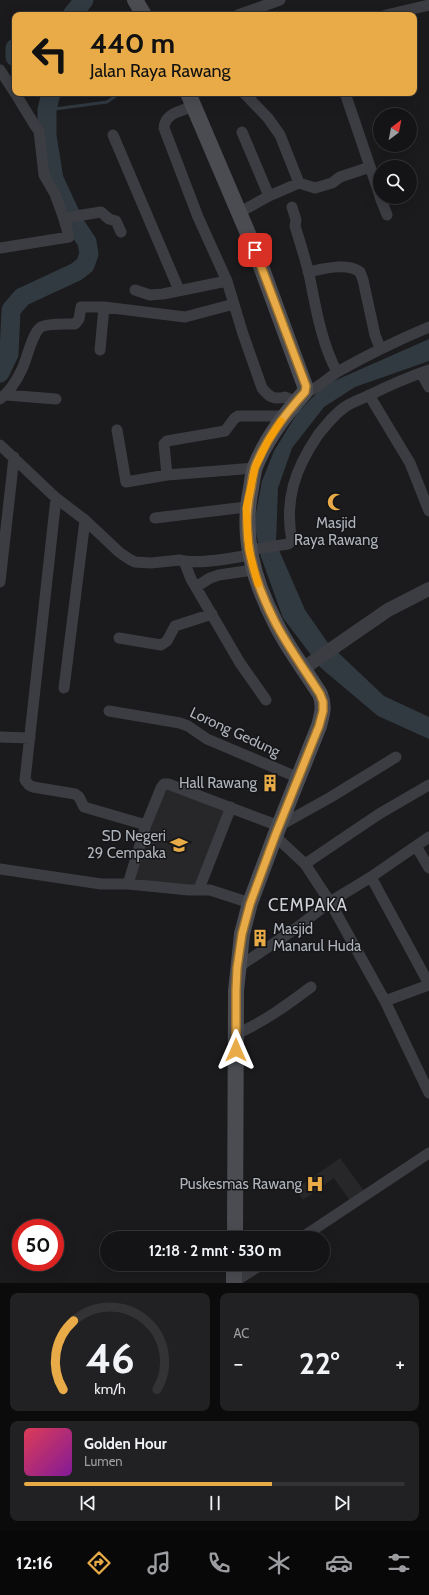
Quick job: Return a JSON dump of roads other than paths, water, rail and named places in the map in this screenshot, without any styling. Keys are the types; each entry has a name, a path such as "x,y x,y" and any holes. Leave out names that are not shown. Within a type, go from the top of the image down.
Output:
{"main road":[{"path":"136,0 142,12"},
{"path":"191,99 240,212 306,386 300,397 284,416 268,441 255,468 246,508 252,556 261,593 276,624 307,666 323,702 323,711 319,726 277,831 250,904 242,934 237,968 235,1231"},
{"path":"234,1271 234,1283"}],"street":[{"path":"246,12 280,0"},
{"path":"399,12 429,5"},
{"path":"0,70 12,88"},
{"path":"0,248 69,237 69,218 44,175 40,131 17,96"},
{"path":"247,96 268,118 280,135 299,183"},
{"path":"346,96 373,176"},
{"path":"191,99 169,116 164,122 164,128 198,217 227,280 262,388 268,395 278,399 285,397 300,397 313,390 337,372 380,348 429,327"},
{"path":"242,132 269,196"},
{"path":"113,135 179,290"},
{"path":"240,212 269,196 299,183 315,188 332,183 340,177 370,167"},
{"path":"383,204 387,214"},
{"path":"292,207 296,220 295,226 308,272 319,323 329,357 337,372"},
{"path":"69,218 101,212 109,219 116,221 121,232"},
{"path":"308,272 346,267 360,272 364,280 375,335 380,348"},
{"path":"134,290 150,295 163,294 227,280"},
{"path":"3,397 22,370 35,336 41,327 46,325 75,324 79,319 81,307 104,307 185,317 234,304"},
{"path":"100,350 104,307"},
{"path":"196,587 252,556 288,544 292,541 288,515 298,468 306,453 334,416 348,405 404,378 425,371 429,387"},
{"path":"369,395 410,463 429,511"},
{"path":"3,397 56,399"},
{"path":"167,475 164,444 167,441 225,431 238,416 284,416"},
{"path":"117,430 126,482 167,475 255,468"},
{"path":"0,445 56,498 85,520 119,552 135,562 151,563 180,560 208,561 252,556"},
{"path":"0,582 14,457"},
{"path":"56,498 25,780 33,788 75,794 79,797 84,807 146,825"},
{"path":"155,518 246,508"},
{"path":"64,688 85,520"},
{"path":"184,561 191,579 240,663 266,700"},
{"path":"307,666 388,610 429,589"},
{"path":"119,638 161,644 167,641 174,626 212,614"},
{"name":"Lorong Gedung","path":"109,711 180,723 188,726 207,739 299,778"},
{"path":"0,737 30,738"},
{"path":"277,831 396,757"},
{"path":"128,884 146,825 164,784 168,784 231,807 277,831 305,864 330,902 386,1001 429,1093"},
{"path":"305,864 379,814 429,785"},
{"path":"199,889 231,807"},
{"path":"237,968 295,929 330,902 371,877 429,837"},
{"path":"416,846 429,868"},
{"path":"0,871 102,884 128,884 189,890 199,889 217,892 250,904"},
{"path":"371,877 429,984 386,1001"},
{"path":"236,1034 275,1014 311,987"},
{"path":"312,1231 429,1153"},
{"path":"234,1283 252,1271"}],"waterway":[{"path":"74,12 84,0"},
{"path":"0,373 9,354 11,310 22,297 76,272 85,265 89,254 87,242 75,224 54,179 47,136 47,110 50,96"},
{"path":"47,110 107,102 116,96"}],"place":[{"name":"Masjid Raya Rawang","path":"336,502"},
{"name":"Hall Rawang","path":"270,783"},
{"name":"SD Negeri 29 Cempaka","path":"179,845"},
{"name":"Masjid Manarul Huda","path":"260,938"},
{"name":"Puskesmas Rawang","path":"315,1184"}],"district":[{"name":"CEMPAKA","path":"308,905"}]}
